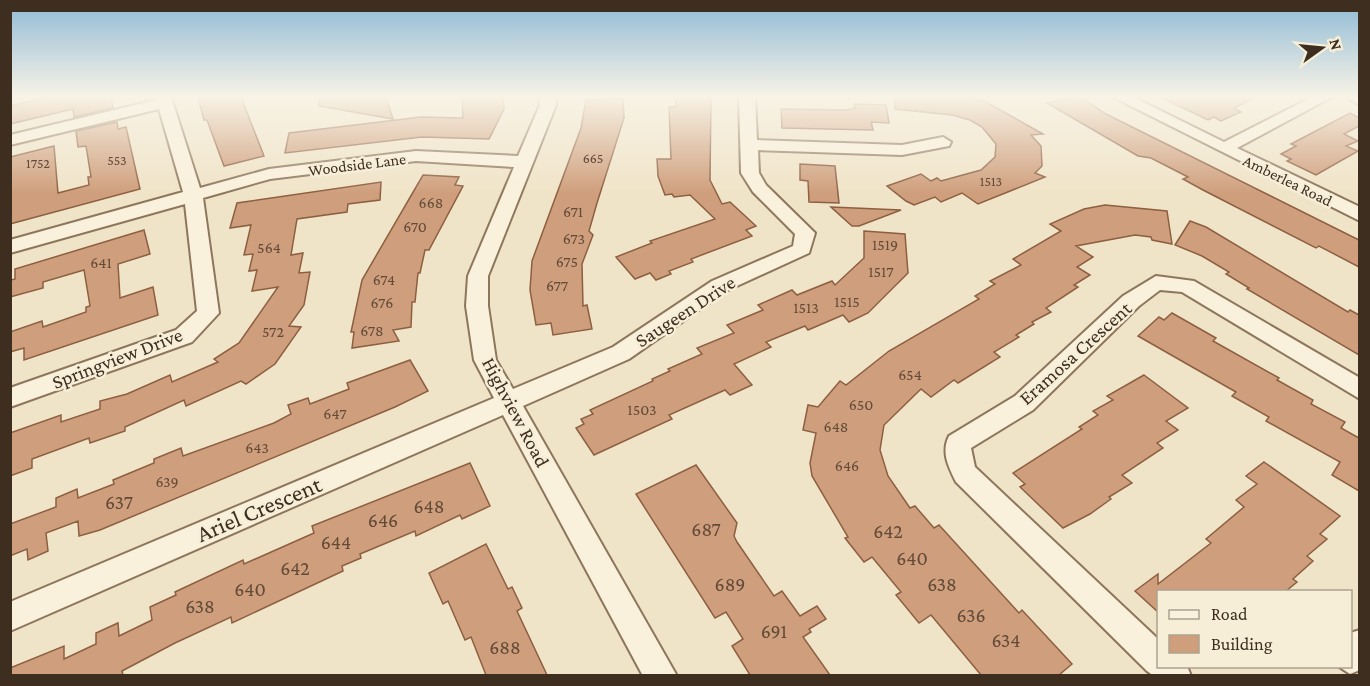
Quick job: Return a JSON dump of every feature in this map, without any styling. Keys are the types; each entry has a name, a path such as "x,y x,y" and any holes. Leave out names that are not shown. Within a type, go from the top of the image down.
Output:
{"street":[{"path":"10,141 55,129"},
{"name":"Springview Drive","path":"10,398 184,336 208,313 193,195 173,129"},
{"name":"Highview Road","path":"538,129 478,276 477,306 485,360 661,675"},
{"name":"Saugeen Drive","path":"507,401 621,353 719,286 802,249 806,233 759,188 750,173 749,129"},
{"name":"Amberlea Road","path":"1185,129 1359,215"},
{"path":"1224,148 1261,129"},
{"path":"750,145 902,150 943,142"},
{"name":"Woodside Lane","path":"193,195 269,174 416,156 525,162"},
{"path":"10,247 193,195"},
{"name":"Eramosa Crescent","path":"1157,659 965,474 958,458 958,443 1024,402 1131,301 1156,284 1187,285 1359,390"},
{"name":"Ariel Crescent","path":"10,617 507,401"}],"building":[{"path":"126,129 140,189 10,224 10,157 54,146 58,193 89,185 88,177 91,177 86,146 78,147 76,131"},
{"path":"210,129 253,129 264,156 224,166"},
{"path":"322,129 494,129 489,139 422,137 285,153 289,133"},
{"path":"581,129 621,129 589,231 593,235 582,264 583,306 587,305 592,329 553,335 551,323 536,325 530,290 532,261"},
{"path":"670,129 711,129 710,180 722,204 730,202 756,226 746,230 752,236 691,259 693,262 669,271 671,274 656,280 650,273 635,279 616,257 652,243 650,241 715,219 690,195 674,197 672,194 665,195 658,176 657,159 671,159"},
{"path":"984,129 1034,129 1043,134 1031,135 1041,146 1042,166 1035,173 1045,177 978,204 962,193 941,202 935,197 914,205 887,186 921,174 931,181 937,178 941,181 981,170 995,157 996,144"},
{"path":"1092,129 1136,129 1359,240 1359,267 1319,246 1316,248 1203,190 1183,179 1188,177 1151,158 1138,156"},
{"path":"1320,129 1353,129 1344,134 1358,141 1346,146 1358,151 1316,175 1287,161 1291,159 1281,154 1296,146 1291,144"},
{"path":"800,164 835,166 839,203 809,202 808,181 800,180"},
{"path":"423,175 459,177 455,185 463,186 429,250 425,250 420,273 418,273 415,302 412,302 411,327 393,330 399,341 352,348 354,332 351,332 362,280"},
{"path":"381,182 380,200 348,204 347,212 297,219 291,255 303,253 299,273 310,272 304,305 289,326 301,327 275,364 246,384 241,381 186,406 184,400 125,427 125,431 90,443 89,438 32,459 32,468 10,476 10,433 61,415 61,422 100,409 100,401 127,394 170,375 172,382 218,362 214,359 239,343 278,287 252,291 257,270 249,271 253,254 244,255 251,225 230,228 237,203"},
{"path":"1105,205 1167,211 1172,244 1152,240 1151,237 1135,235 1076,246 1093,257 1077,267 1090,275 1074,285 1078,287 1046,308 1051,312 1032,322 1034,324 1016,335 1019,337 994,352 1000,357 958,383 954,380 931,397 921,389 884,425 880,450 888,476 910,508 915,506 934,528 939,525 1019,613 1022,610 1072,664 1059,675 981,675 931,615 919,623 896,595 901,592 872,557 864,562 845,538 848,537 812,476 810,463 816,433 803,430 808,405 818,407 840,381 846,385 889,351 979,299 975,296 995,284 990,281 1021,265 1013,259 1061,231 1050,224 1084,209"},
{"path":"831,207 901,210 859,226 852,226"},
{"path":"1190,221 1206,227 1348,312 1350,310 1359,315 1359,355 1247,289 1249,288 1226,274 1229,272 1202,256 1175,245"},
{"path":"144,230 150,254 118,264 120,298 153,287 158,315 24,360 24,348 10,352 10,332 42,321 43,327 86,312 86,307 90,306 84,270 43,282 43,288 10,297 11,280 15,279 15,269"},
{"path":"864,231 905,234 908,273 868,313 849,322 843,315 808,330 805,326 766,342 771,347 734,364 752,385 730,395 725,390 669,415 672,419 594,455 576,428 584,424 581,419 593,414 590,410 653,381 652,379 670,371 668,369 702,354 697,348 734,333 727,325 763,310 758,305 792,290 797,295 832,281 835,285 864,258"},
{"path":"1172,313 1216,338 1213,341 1313,400 1311,404 1345,422 1341,428 1359,438 1359,491 1332,475 1340,462 1266,421 1269,417 1232,396 1236,392 1138,336 1159,317 1164,320"},
{"path":"410,360 428,391 395,407 100,530 79,536 78,521 46,533 48,551 28,560 27,549 10,556 10,524 56,507 56,498 77,489 78,498 114,484 113,480 154,463 154,459 181,448 183,456 274,423 291,414 288,405 308,398 310,404 349,389 347,383"},
{"path":"1144,375 1188,408 1166,421 1178,430 1157,443 1163,448 1122,475 1132,483 1109,497 1111,499 1090,514 1063,528 1020,487 1025,484 1013,473 1082,429 1079,427 1098,415 1093,411 1113,400 1107,396"},
{"path":"1264,462 1340,516 1320,534 1327,539 1307,556 1313,561 1293,579 1297,582 1287,590 1157,590 1157,611 1135,591 1158,574 1158,584 1211,543 1206,539 1244,507 1236,500 1257,484 1246,476"},
{"path":"470,463 490,506 462,519 460,515 416,536 415,531 360,554 361,558 342,566 343,571 232,623 231,617 175,643 122,671 123,675 10,675 10,668 64,646 64,659 96,644 96,633 118,623 119,636 152,620 150,607 176,595 175,592 243,560 244,564 314,533 312,526"},
{"path":"696,465 737,523 734,536 737,542 774,596 782,591 800,616 817,606 826,619 809,629 811,632 803,637 830,675 750,675 732,646 743,639 726,612 715,618 636,494"},
{"path":"486,544 508,589 512,587 522,608 517,611 547,675 486,675 471,637 465,640 448,601 443,604 429,573"}]}
